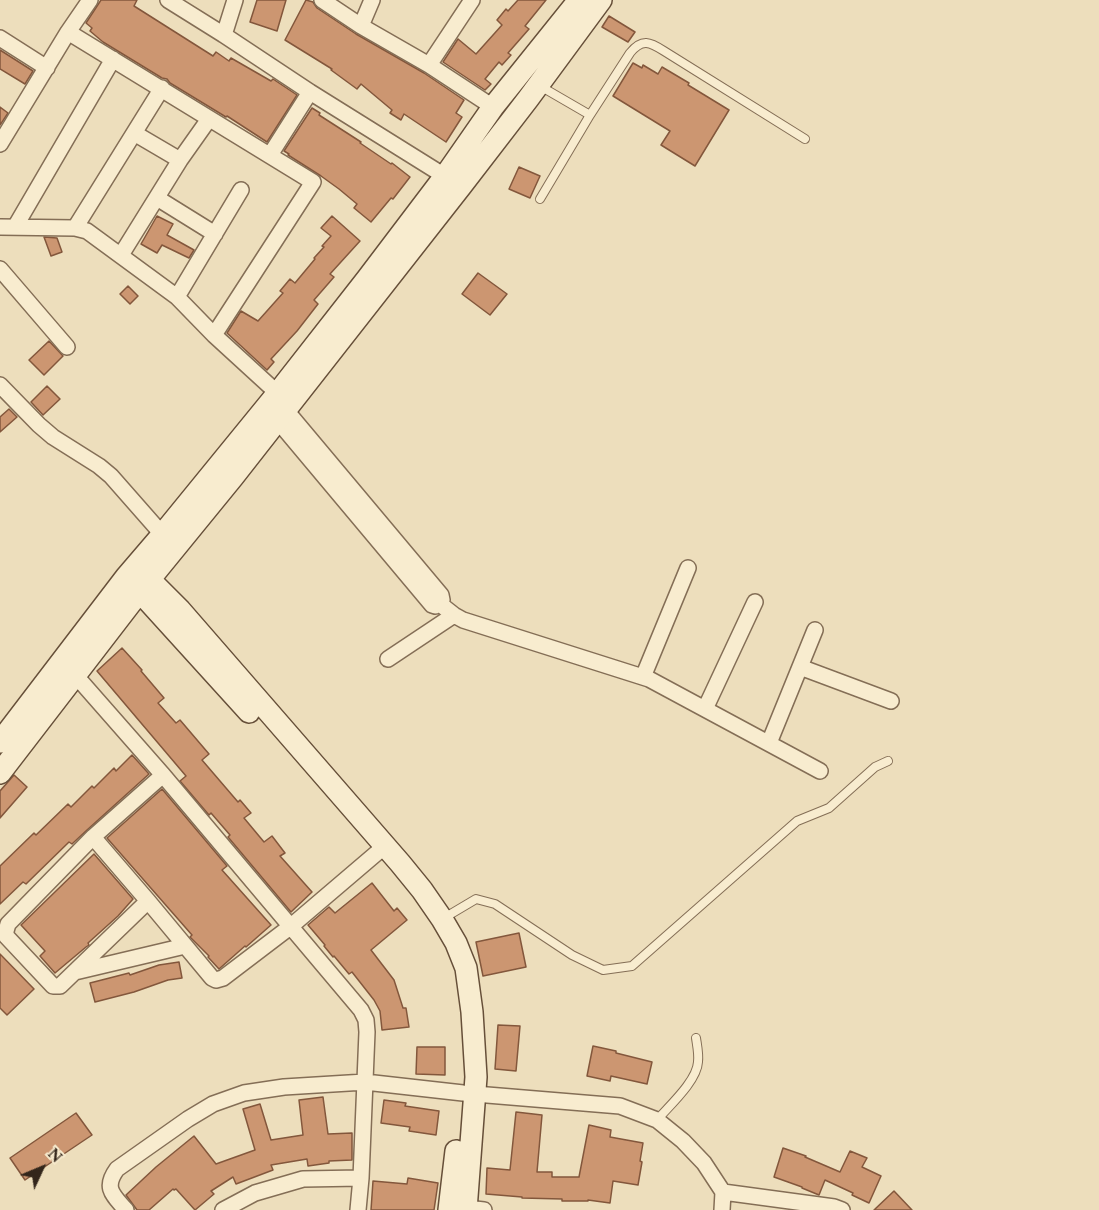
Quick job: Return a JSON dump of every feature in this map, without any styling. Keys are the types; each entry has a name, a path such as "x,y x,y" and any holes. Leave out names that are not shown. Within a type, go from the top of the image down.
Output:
{"street":[{"path":"0,144 90,0"},
{"path":"168,0 453,181"},
{"path":"224,35 235,0"},
{"path":"322,0 493,107"},
{"path":"361,26 372,0"},
{"path":"429,65 472,0"},
{"path":"453,181 493,107 579,0"},
{"path":"0,742 68,668 138,578 282,406 453,181 538,85 602,0"},
{"path":"68,32 314,182 214,335"},
{"path":"0,38 47,68"},
{"path":"7,227 113,59"},
{"path":"75,228 162,88"},
{"path":"270,155 310,92"},
{"path":"121,255 209,118"},
{"path":"134,133 180,160"},
{"path":"177,297 241,190"},
{"path":"157,198 215,234"},
{"path":"7,227 75,228 87,231 177,297 282,406 441,595 440,604 454,615 463,620 643,677 820,771"},
{"path":"0,269 67,347"},
{"path":"0,385 46,431 105,471 117,482 169,541"},
{"path":"643,677 688,568"},
{"path":"138,578 180,610 381,849 422,890 442,919 456,943 466,968 472,1012 476,1077 469,1094"},
{"path":"705,709 755,602"},
{"path":"388,658 454,615"},
{"path":"769,743 815,630"},
{"path":"800,667 891,701"},
{"path":"0,773 68,668"},
{"path":"68,668 163,775 361,1010 366,1020 367,1032 358,1210"},
{"path":"148,901 63,984 57,987 53,986 8,939 6,932 8,924 93,837 163,775"},
{"path":"93,837 216,980 223,978 290,927 381,849"},
{"path":"381,849 433,924 447,951 455,976 469,1094 466,1210"},
{"path":"75,972 185,946"},
{"path":"126,1210 112,1194 110,1185 111,1177 117,1169 213,1104 244,1093 284,1087 364,1082 469,1094 620,1106 657,1120 683,1141 704,1163 723,1192 722,1210"},
{"path":"223,1210 255,1192 303,1179 361,1178"},
{"path":"723,1192 842,1210"}],"lane":[{"path":"540,199 630,53 643,42 659,47 805,139"},
{"path":"538,85 590,115"},
{"path":"442,919 476,899 486,901 495,904 572,955 603,970 632,966 797,821 829,808 875,767 888,761"},
{"path":"657,1120 692,1080 697,1070 699,1061 696,1038"}],"building":[{"path":"101,0 137,0 134,6 213,56 216,52 229,61 231,58 271,81 273,79 297,95 267,142 103,42 90,31 92,28 86,23"},
{"path":"257,0 286,0 277,31 250,22"},
{"path":"306,0 313,2 317,8 356,34 424,73 464,100 456,113 462,117 446,142 404,114 401,120 390,113 392,110 361,84 357,89 332,69 285,40"},
{"path":"518,0 546,0 525,26 529,29 508,53 511,55 502,65 499,62 485,79 491,84 485,90 443,62 458,39 476,54 502,25 497,20"},
{"path":"609,16 635,32 628,42 602,27"},
{"path":"0,50 33,71 25,84 0,69"},
{"path":"633,63 642,68 643,65 658,74 662,67 729,110 695,166 661,145 670,131 613,96"},
{"path":"0,107 8,113 0,125"},
{"path":"312,108 410,177 371,222 354,208 357,204 339,189 284,151"},
{"path":"519,167 540,176 530,198 509,189"},
{"path":"157,216 173,224 167,235 194,250 189,258 162,245 157,253 141,244"},
{"path":"332,216 360,241 330,274 334,277 314,300 318,304 271,359 274,362 267,370 227,333 241,311 258,321 283,293 280,291 290,279 295,283 331,236 321,228"},
{"path":"44,237 57,238 62,252 51,256"},
{"path":"478,273 507,294 490,315 462,294"},
{"path":"128,286 138,296 130,304 120,294"},
{"path":"49,341 63,356 44,375 29,360"},
{"path":"47,386 60,399 43,415 31,402"},
{"path":"9,409 17,417 0,432 0,417"},
{"path":"122,648 164,698 158,703 176,723 180,720 209,754 202,760 238,802 240,800 251,813 244,818 264,842 272,836 285,853 280,856 312,892 291,912 228,837 230,835 211,813 209,815 180,781 186,776 97,671"},
{"path":"132,755 149,774 72,844 69,842 26,884 23,882 0,904 0,866 68,804 71,807 92,786 94,788 114,768 116,771"},
{"path":"14,775 27,787 0,818 0,791"},
{"path":"162,789 227,866 222,870 271,925 219,969 107,838"},
{"path":"94,854 133,899 88,943 89,945 55,973 40,956 45,951 21,925"},
{"path":"372,883 394,911 397,908 407,920 371,950 394,980 403,1008 406,1008 409,1027 382,1030 380,1011 374,1000 352,972 349,974 333,957 308,925 329,907 335,913"},
{"path":"519,933 526,967 483,976 476,942"},
{"path":"0,954 34,989 7,1015 0,1008"},
{"path":"179,962 182,978 95,1002 90,983"},
{"path":"498,1025 520,1026 516,1071 495,1069"},
{"path":"593,1046 652,1062 647,1084 611,1076 610,1081 587,1076"},
{"path":"417,1047 445,1047 445,1075 416,1074"},
{"path":"323,1097 328,1134 352,1133 352,1160 329,1161 329,1163 308,1166 307,1159 271,1165 273,1170 236,1184 233,1177 211,1191 214,1194 195,1210 176,1189 173,1189 149,1210 137,1210 126,1195 194,1136 216,1164 255,1150 243,1109 260,1104 271,1140 303,1135 299,1100"},
{"path":"384,1100 439,1111 436,1135 409,1131 410,1127 381,1123"},
{"path":"516,1112 542,1115 537,1172 552,1172 552,1177 579,1177 589,1125 611,1130 610,1137 643,1143 638,1185 613,1181 610,1203 486,1194 487,1168 510,1170"},
{"path":"76,1113 92,1135 25,1180 10,1158"},
{"path":"783,1148 840,1172 850,1151 867,1158 862,1167 881,1176 869,1203 825,1180 819,1195 774,1177"},
{"path":"408,1178 438,1183 434,1210 371,1210 373,1181 407,1184"},
{"path":"894,1191 912,1210 874,1210"}]}
